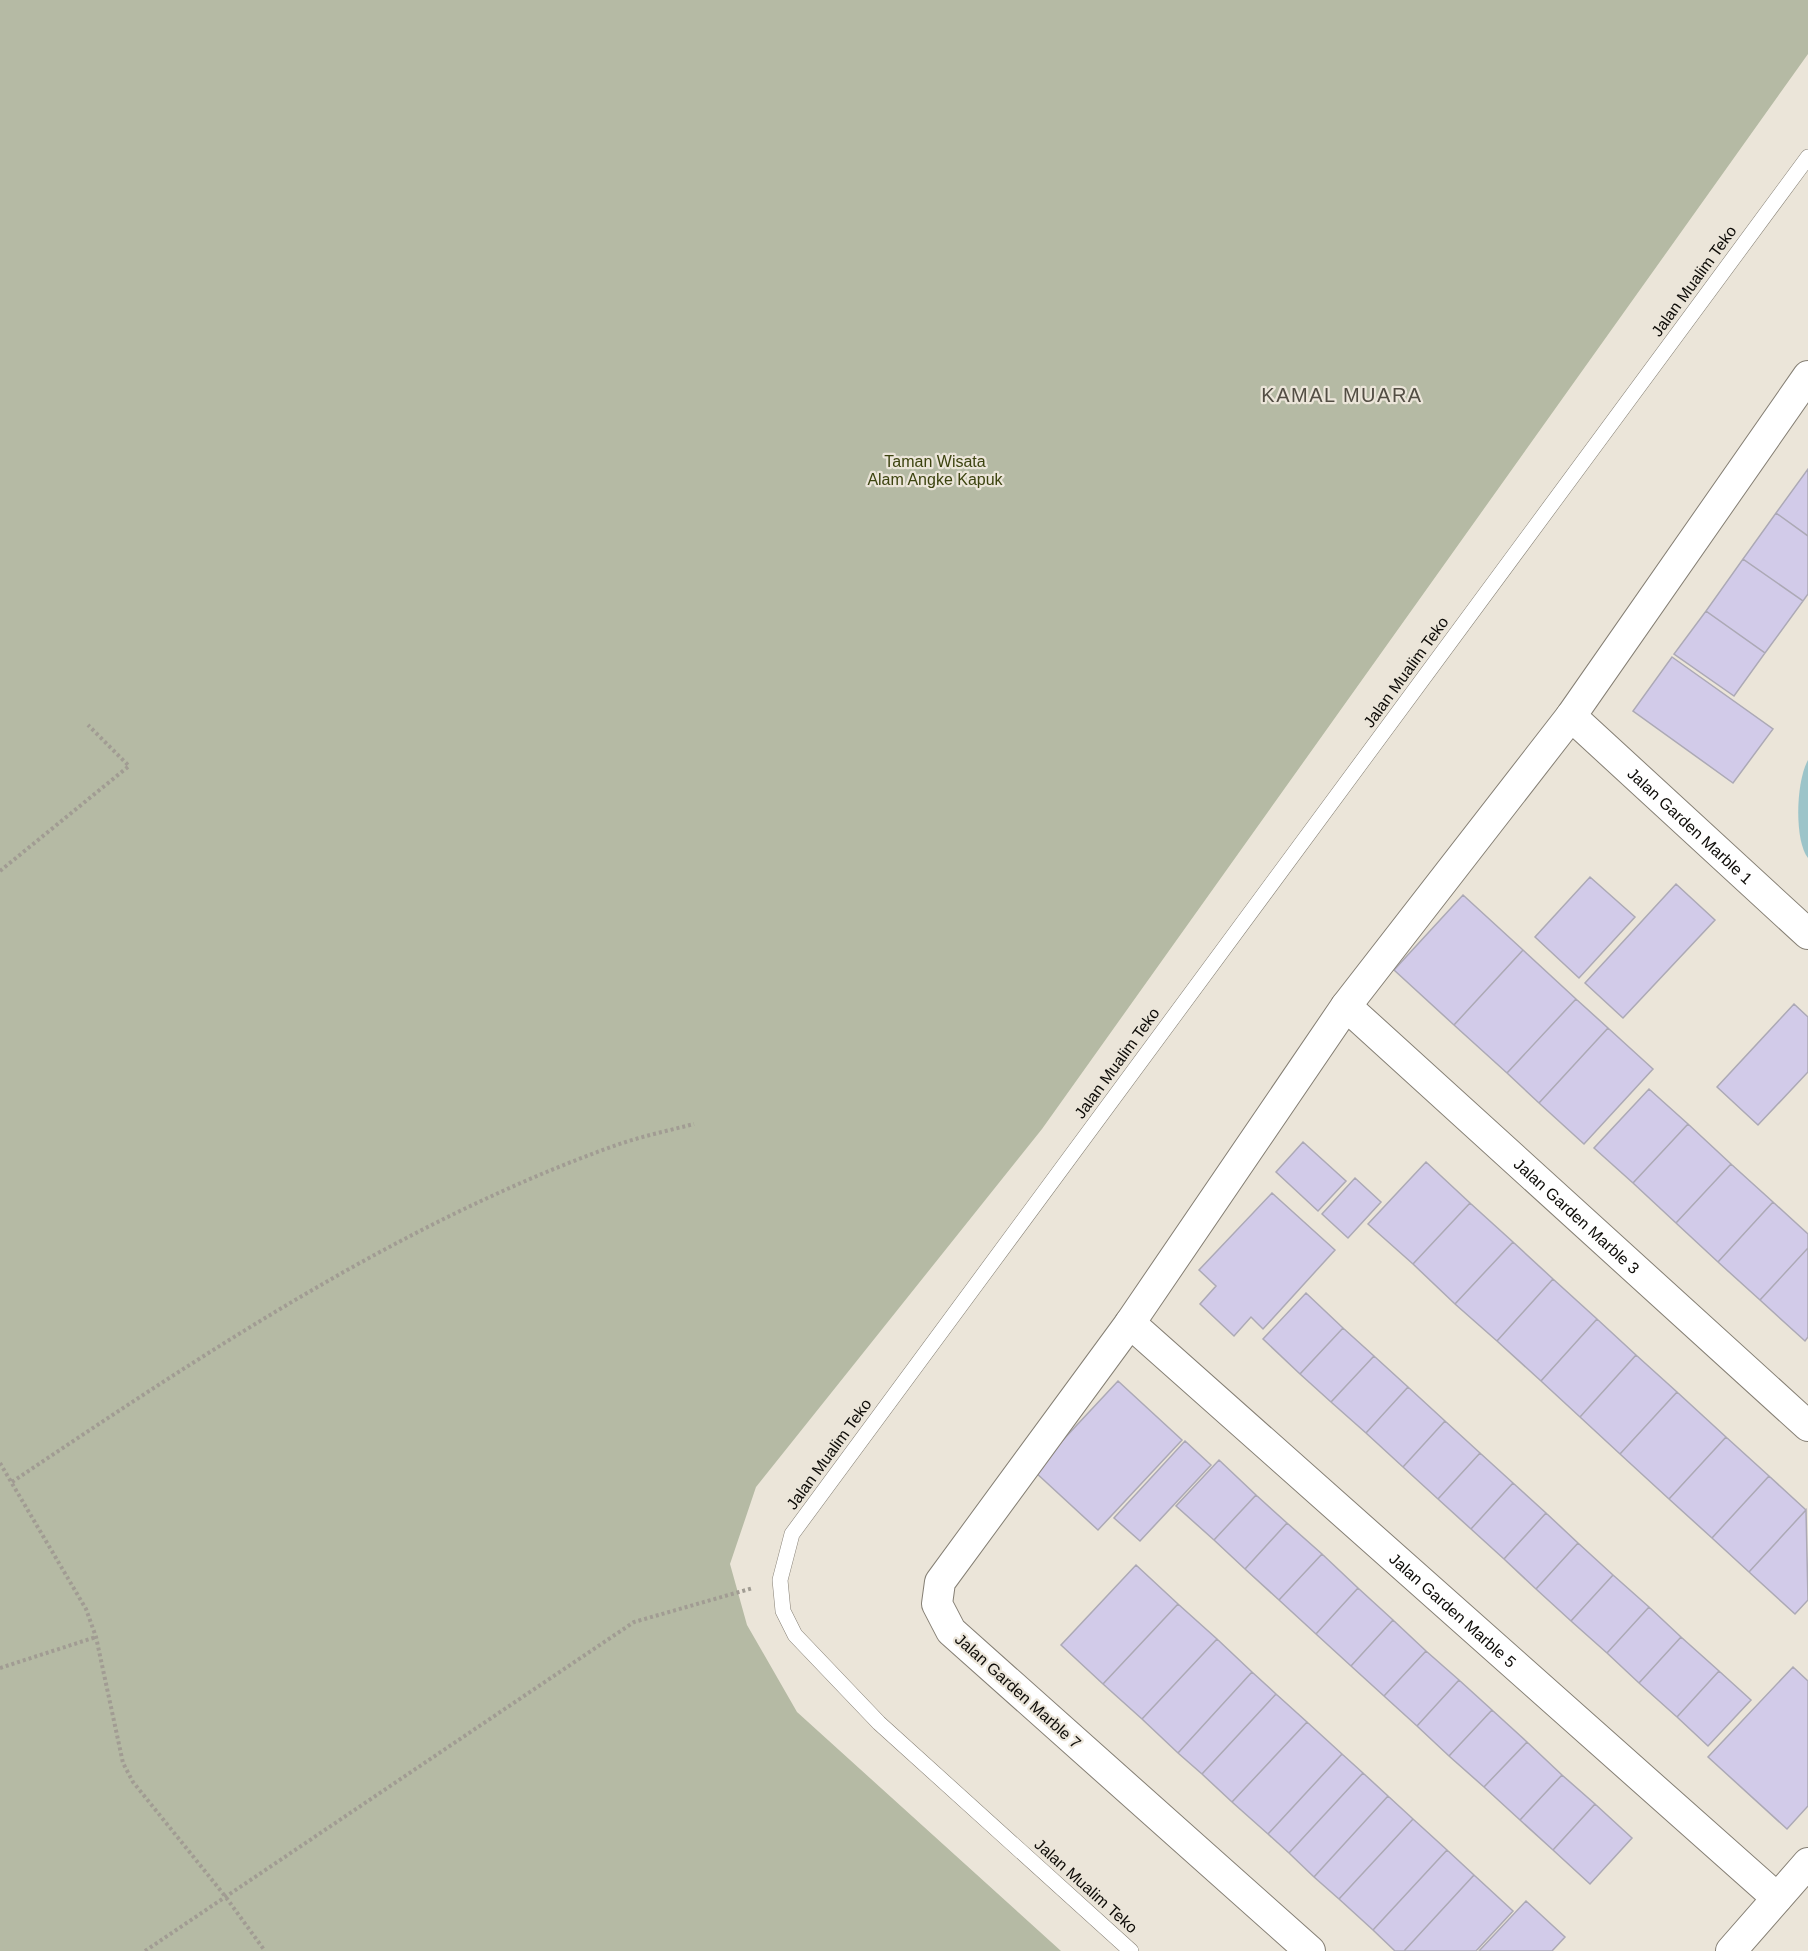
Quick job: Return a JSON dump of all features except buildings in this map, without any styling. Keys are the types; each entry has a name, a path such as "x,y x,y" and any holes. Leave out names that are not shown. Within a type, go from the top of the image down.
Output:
{"street":[{"name":"Jalan Garden Marble 7","path":"1310,1951 951,1630 937,1604 939,1582 1130,1323 1346,1006 1571,716 1808,375"},
{"name":"Jalan Garden Marble 1","path":"1571,716 1808,934"},
{"name":"Jalan Garden Marble 3","path":"1346,1006 1808,1426"},
{"name":"Jalan Garden Marble 5","path":"1130,1323 1777,1898"},
{"path":"1731,1951 1808,1863"}],"lane":[{"name":"Jalan Mualim Teko","path":"1131,1951 879,1723 795,1635 783,1611 780,1580 792,1534 1808,157"}],"path":[{"path":"0,871 129,766 88,725"},
{"path":"12,1482 148,1391 301,1297 446,1218 529,1180 613,1146 694,1124"},
{"path":"0,1463 86,1610 96,1637 123,1763 133,1782 225,1896 265,1951"},
{"path":"145,1951 634,1623 780,1580"},
{"path":"0,1668 96,1637"}],"green space":[{"name":"Taman Wisata Alam Angke Kapuk","path":"0,0 1808,0 1808,54 1042,1129 756,1487 730,1564 747,1625 797,1712 1061,1951 0,1951"}],"water":[{"path":"1808,760 1808,858 1800,838 1798,810 1801,782"}],"district":[{"name":"KAMAL MUARA","path":"1342,395"}]}
